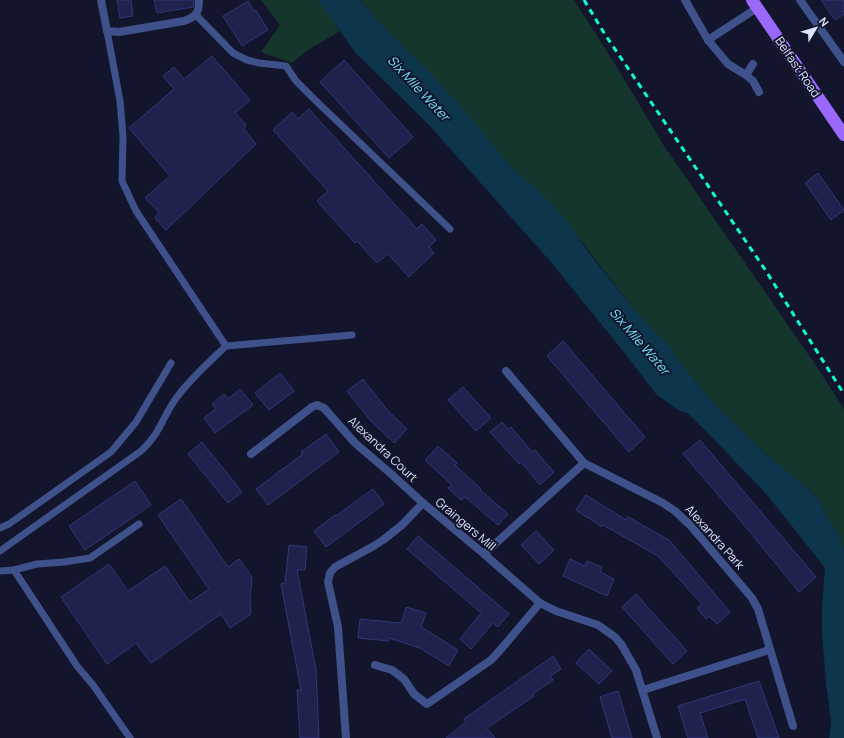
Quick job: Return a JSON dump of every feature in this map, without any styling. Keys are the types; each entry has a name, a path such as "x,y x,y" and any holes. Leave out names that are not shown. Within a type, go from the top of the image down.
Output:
{"main road":[{"name":"Belfast Road","path":"754,4 844,135"}],"street":[{"path":"101,0 106,31 119,32 184,22 196,15 199,10 199,0"},
{"path":"685,0 708,40 728,64 753,81 759,92"},
{"path":"800,0 844,62"},
{"path":"708,40 754,4"},
{"path":"746,75 753,64"},
{"name":"Alexandra Park","path":"506,371 584,463 675,510 724,565 755,604 793,726"},
{"name":"Alexandra Court","path":"251,454 312,407 320,406 326,409 355,443 423,503"},
{"path":"484,554 584,463"},
{"name":"Graingers Mill","path":"346,738 338,626 328,577 331,570 335,567 372,547 393,532 423,503 540,603"},
{"path":"375,665 392,670 404,679 414,694 428,704 491,660 540,603 556,611 598,625 609,632 621,644 636,670 658,738"},
{"path":"643,690 770,650"}],"lane":[{"path":"196,15 233,53 247,60 259,63 286,66 296,81 314,99 450,229"},
{"path":"106,31 120,101 122,181 136,211 226,346"},
{"path":"0,551 149,444 155,437 170,408 181,392 190,381 226,346 352,335"},
{"path":"0,528 9,524 110,452 136,422 172,363"},
{"path":"0,570 14,570 37,564 90,558 139,524"},
{"path":"14,570 76,666 93,685 130,738"}],"green space":[{"path":"261,0 319,0 340,31 308,50 292,63 261,52 280,25"},
{"path":"360,0 574,0 620,72 664,146 817,367 844,409 844,551 840,537 828,519 817,497 758,447 712,402 682,365 669,346 636,312 579,238 529,184 510,166 429,72 380,23"}],"water":[{"name":"Six Mile Water","path":"318,0 360,0 380,23 431,73 510,166 544,197 568,222 587,250 636,312 669,346 682,365 712,402 758,447 817,497 828,519 840,537 844,551 844,738 829,738 831,722 822,634 822,606 825,568 768,496 706,431 687,413 680,411 656,394 550,261 430,126 355,52"}],"building":[{"path":"117,0 131,0 133,16 120,18"},
{"path":"154,0 194,0 193,7 157,13"},
{"path":"821,0 844,0 844,14 835,20"},
{"path":"248,1 254,11 256,10 268,30 242,46 223,16"},
{"path":"212,56 250,100 235,113 246,125 244,129 256,144 166,230 155,218 159,212 145,198 170,176 129,128 174,89 163,76 174,67 184,79"},
{"path":"344,60 413,137 389,158 320,82"},
{"path":"309,109 417,229 422,224 436,240 429,247 434,253 409,277 388,254 377,263 357,241 355,243 317,201 328,191 273,130 292,112 298,119"},
{"path":"818,173 844,210 831,220 805,183"},
{"path":"563,341 645,437 629,452 547,356"},
{"path":"280,373 294,391 269,410 255,393"},
{"path":"363,379 388,411 407,429 394,443 370,420 347,391"},
{"path":"463,387 491,418 476,431 448,400"},
{"path":"240,389 253,405 215,433 204,418 216,409 212,404 224,394 228,399"},
{"path":"502,422 508,429 511,427 532,452 535,450 554,472 540,485 521,462 519,464 490,432"},
{"path":"326,434 339,452 268,505 256,489 303,454 301,452"},
{"path":"700,440 816,577 799,592 683,454"},
{"path":"202,442 242,492 228,503 188,454"},
{"path":"438,446 457,463 455,465 481,489 480,490 508,514 498,525 465,497 461,500 448,488 452,485 425,460"},
{"path":"135,481 151,505 85,550 69,526"},
{"path":"373,489 384,504 326,547 314,531"},
{"path":"586,495 626,520 628,517 669,540 730,612 717,624 709,616 706,619 697,608 702,604 658,556 603,525 602,527 589,517 588,518 576,510"},
{"path":"181,499 228,567 239,559 252,577 250,599 251,614 230,628 221,614 151,663 136,643 107,664 61,597 109,564 128,591 165,566 190,602 209,589 158,515"},
{"path":"536,531 554,550 539,564 521,545"},
{"path":"418,536 509,614 498,627 493,623 471,649 460,639 481,613 407,549"},
{"path":"289,545 307,547 305,570 297,570 316,670 319,738 300,738 297,690 301,690 281,584 285,583"},
{"path":"570,559 585,566 587,561 602,567 600,572 614,579 607,596 563,576"},
{"path":"636,594 687,651 673,664 622,607"},
{"path":"406,607 426,613 421,627 458,650 449,666 420,648 389,638 388,641 358,638 360,619 400,623 402,622"},
{"path":"589,649 612,671 599,684 576,663"},
{"path":"553,656 561,669 550,676 553,680 533,694 534,696 487,728 495,738 446,738 466,722 464,719"},
{"path":"759,681 779,738 758,738 745,699 700,713 708,738 688,738 678,706"},
{"path":"618,691 632,738 612,738 600,697"}],"railway":[{"path":"584,0 606,36 764,268 844,394"}]}
